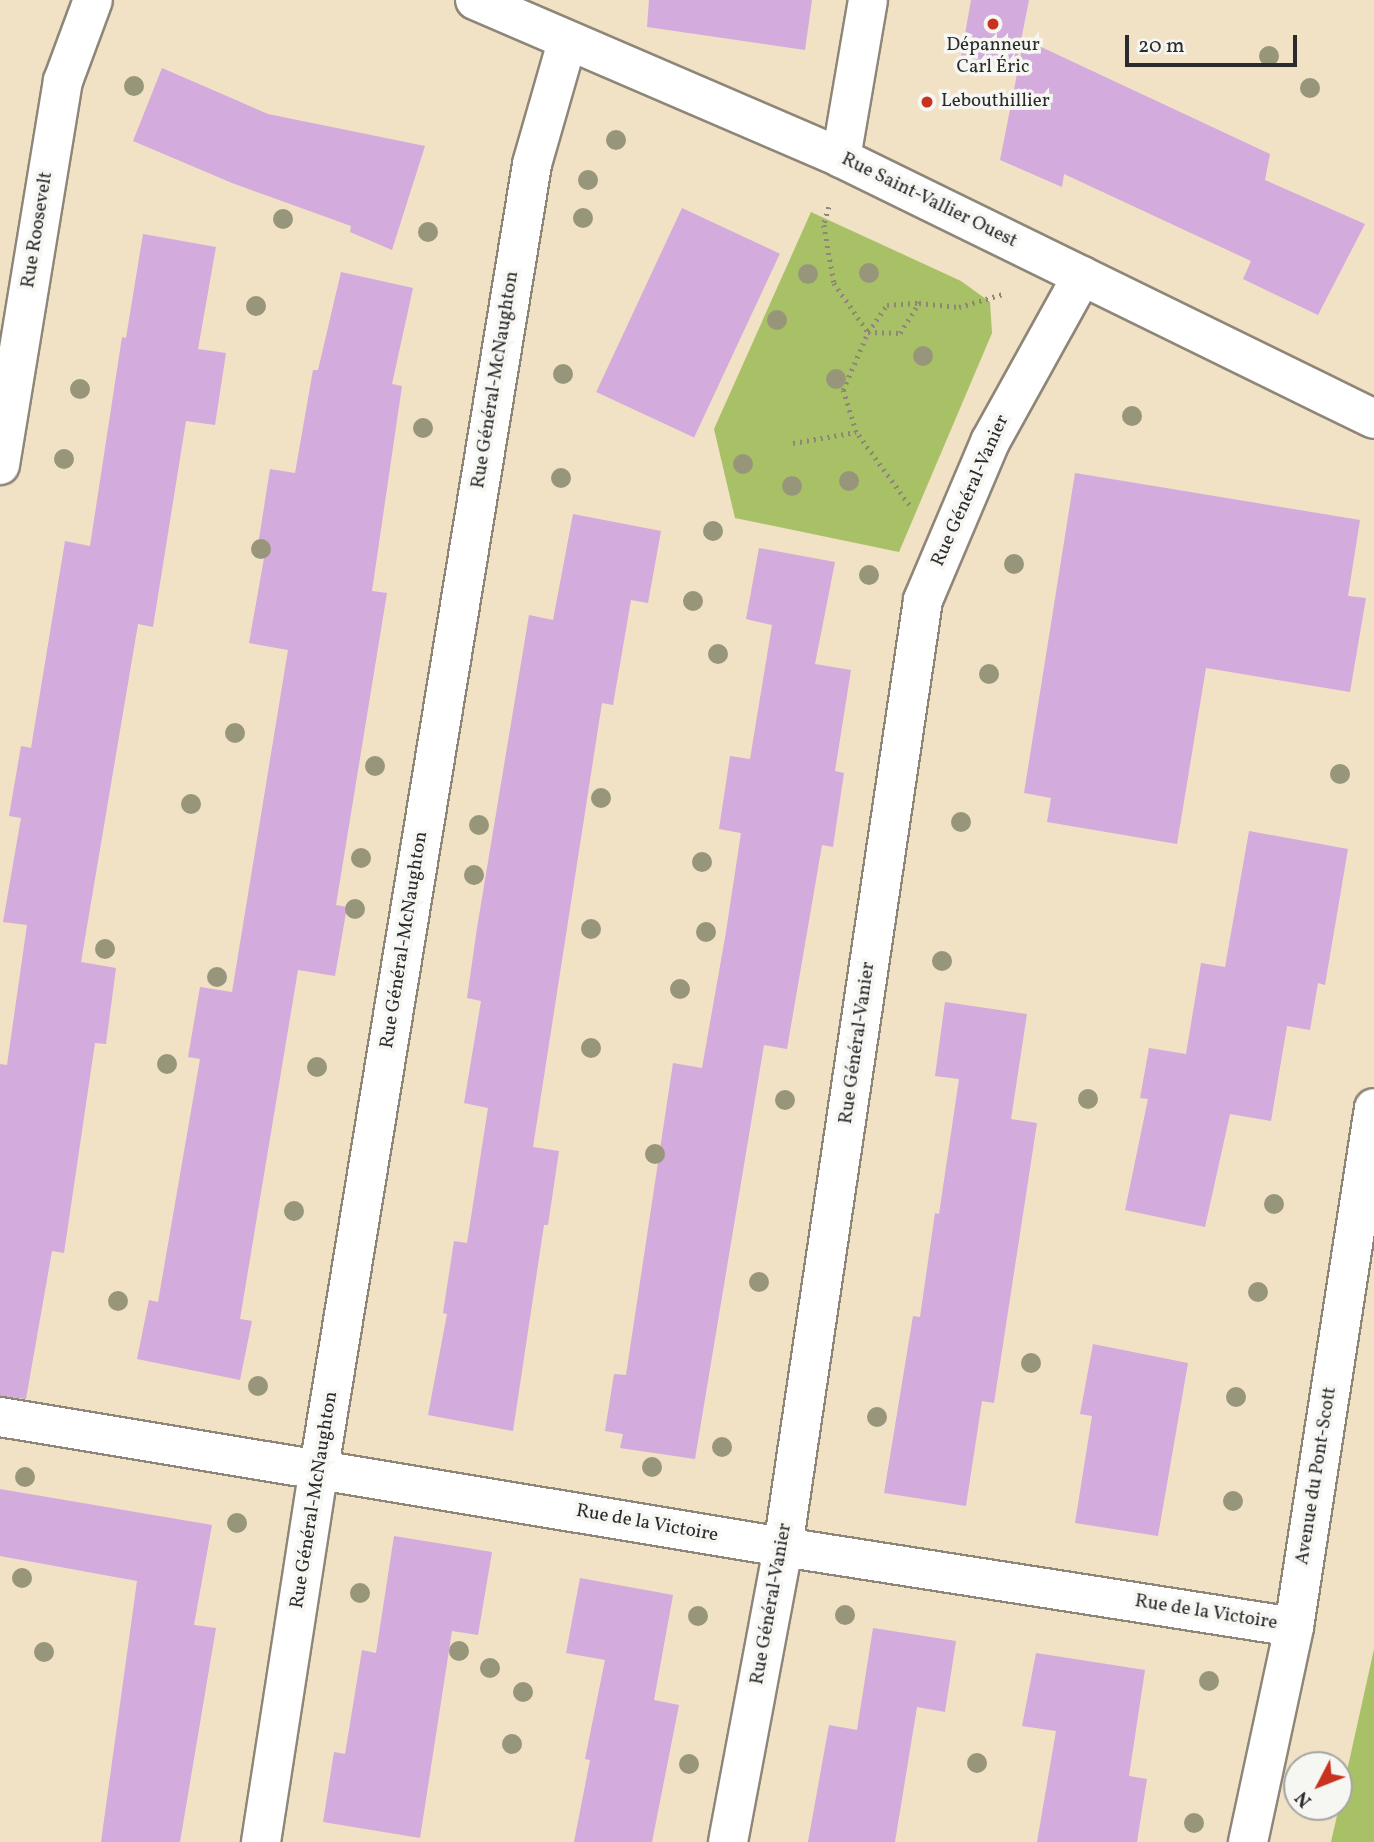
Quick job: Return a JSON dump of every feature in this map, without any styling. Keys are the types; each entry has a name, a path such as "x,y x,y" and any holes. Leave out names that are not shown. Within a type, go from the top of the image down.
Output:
{"street":[{"name":"Rue Roosevelt","path":"0,465 63,81 93,0"},
{"name":"Rue Saint-Vallier Ouest","path":"475,0 841,158 1374,419"},
{"path":"841,158 868,0"},
{"name":"Rue Général-McNaughton","path":"261,1842 319,1468 532,164 567,42"},
{"name":"Rue Général-Vanier","path":"728,1842 783,1547 923,600 990,442 1082,276"},
{"name":"Avenue du Pont-Scott","path":"1248,1842 1294,1627 1374,1108"},
{"name":"Rue de la Victoire","path":"0,1417 783,1547 1294,1627"}],"path":[{"path":"841,158 824,225 834,283 868,332"},
{"path":"954,527 909,505 856,432 843,390 868,332 887,305 919,303 959,307 1008,292"},
{"path":"868,332 900,334 919,303"},
{"path":"793,443 856,432"}],"green space":[{"path":"811,212 961,281 990,302 992,333 899,552 735,518 714,429"},
{"path":"1374,1649 1374,1842 1331,1842 1336,1821 1353,1821 1351,1751"}],"building":[{"path":"649,0 812,0 805,50 647,27"},
{"path":"971,0 1029,0 1016,66 961,57"},
{"path":"1024,39 1270,154 1265,180 1365,224 1318,315 1243,279 1251,261 1064,174 1062,187 1000,160"},
{"path":"162,68 268,114 425,146 392,250 350,232 351,226 232,183 133,141"},
{"path":"682,208 780,254 694,438 596,392"},
{"path":"143,234 216,247 198,349 226,353 215,425 186,421 153,627 138,624 81,962 116,968 106,1044 95,1043 64,1253 52,1251 26,1399 0,1396 0,1064 7,1065 27,925 3,922 21,818 9,816 21,746 31,748 65,541 90,546 122,337 126,338"},
{"path":"341,272 413,288 392,384 402,386 372,591 387,593 336,905 347,907 335,976 298,970 240,1319 252,1321 240,1380 137,1359 149,1300 158,1302 200,1059 188,1057 200,987 232,992 288,650 249,643 267,541 259,539 270,469 295,473 313,370 318,370"},
{"path":"1075,473 1360,520 1348,596 1366,598 1350,692 1206,668 1177,844 1047,822 1051,798 1024,793"},
{"path":"573,514 661,531 648,603 631,600 613,705 602,703 533,1147 559,1151 548,1225 544,1225 513,1431 428,1415 447,1314 443,1313 454,1241 467,1243 488,1108 464,1103 481,1001 467,998 477,928 529,615 553,620"},
{"path":"759,548 835,562 815,664 851,670 835,771 844,773 833,847 822,845 787,1049 764,1045 695,1459 620,1448 623,1434 605,1431 614,1374 626,1375 673,1063 702,1068 726,932 741,833 719,829 730,756 750,759 772,625 746,619"},
{"path":"1249,831 1348,849 1325,985 1318,983 1310,1030 1287,1026 1271,1121 1230,1114 1205,1227 1125,1210 1148,1099 1140,1098 1149,1048 1186,1054 1201,963 1225,967"},
{"path":"945,1002 1027,1014 1011,1119 1037,1123 994,1403 982,1401 966,1506 884,1493 913,1316 920,1317 935,1213 939,1214 959,1079 935,1076"},
{"path":"1093,1344 1188,1363 1158,1536 1075,1523 1092,1416 1080,1414"},
{"path":"0,1489 212,1525 194,1625 216,1628 180,1842 101,1842 137,1581 0,1556"},
{"path":"394,1536 492,1552 478,1635 452,1631 420,1838 323,1822 334,1752 345,1754 362,1650 376,1653"},
{"path":"580,1578 673,1595 654,1700 679,1705 652,1842 574,1842 590,1760 585,1759 605,1660 566,1653"},
{"path":"873,1628 956,1641 945,1712 917,1707 895,1842 808,1842 829,1725 857,1730"},
{"path":"1036,1653 1145,1670 1129,1776 1147,1779 1137,1842 1037,1842 1056,1731 1022,1726"}],"place":[{"name":"Dépanneur Carl Éric","path":"993,24"},
{"name":"Lebouthillier","path":"927,102"}]}
